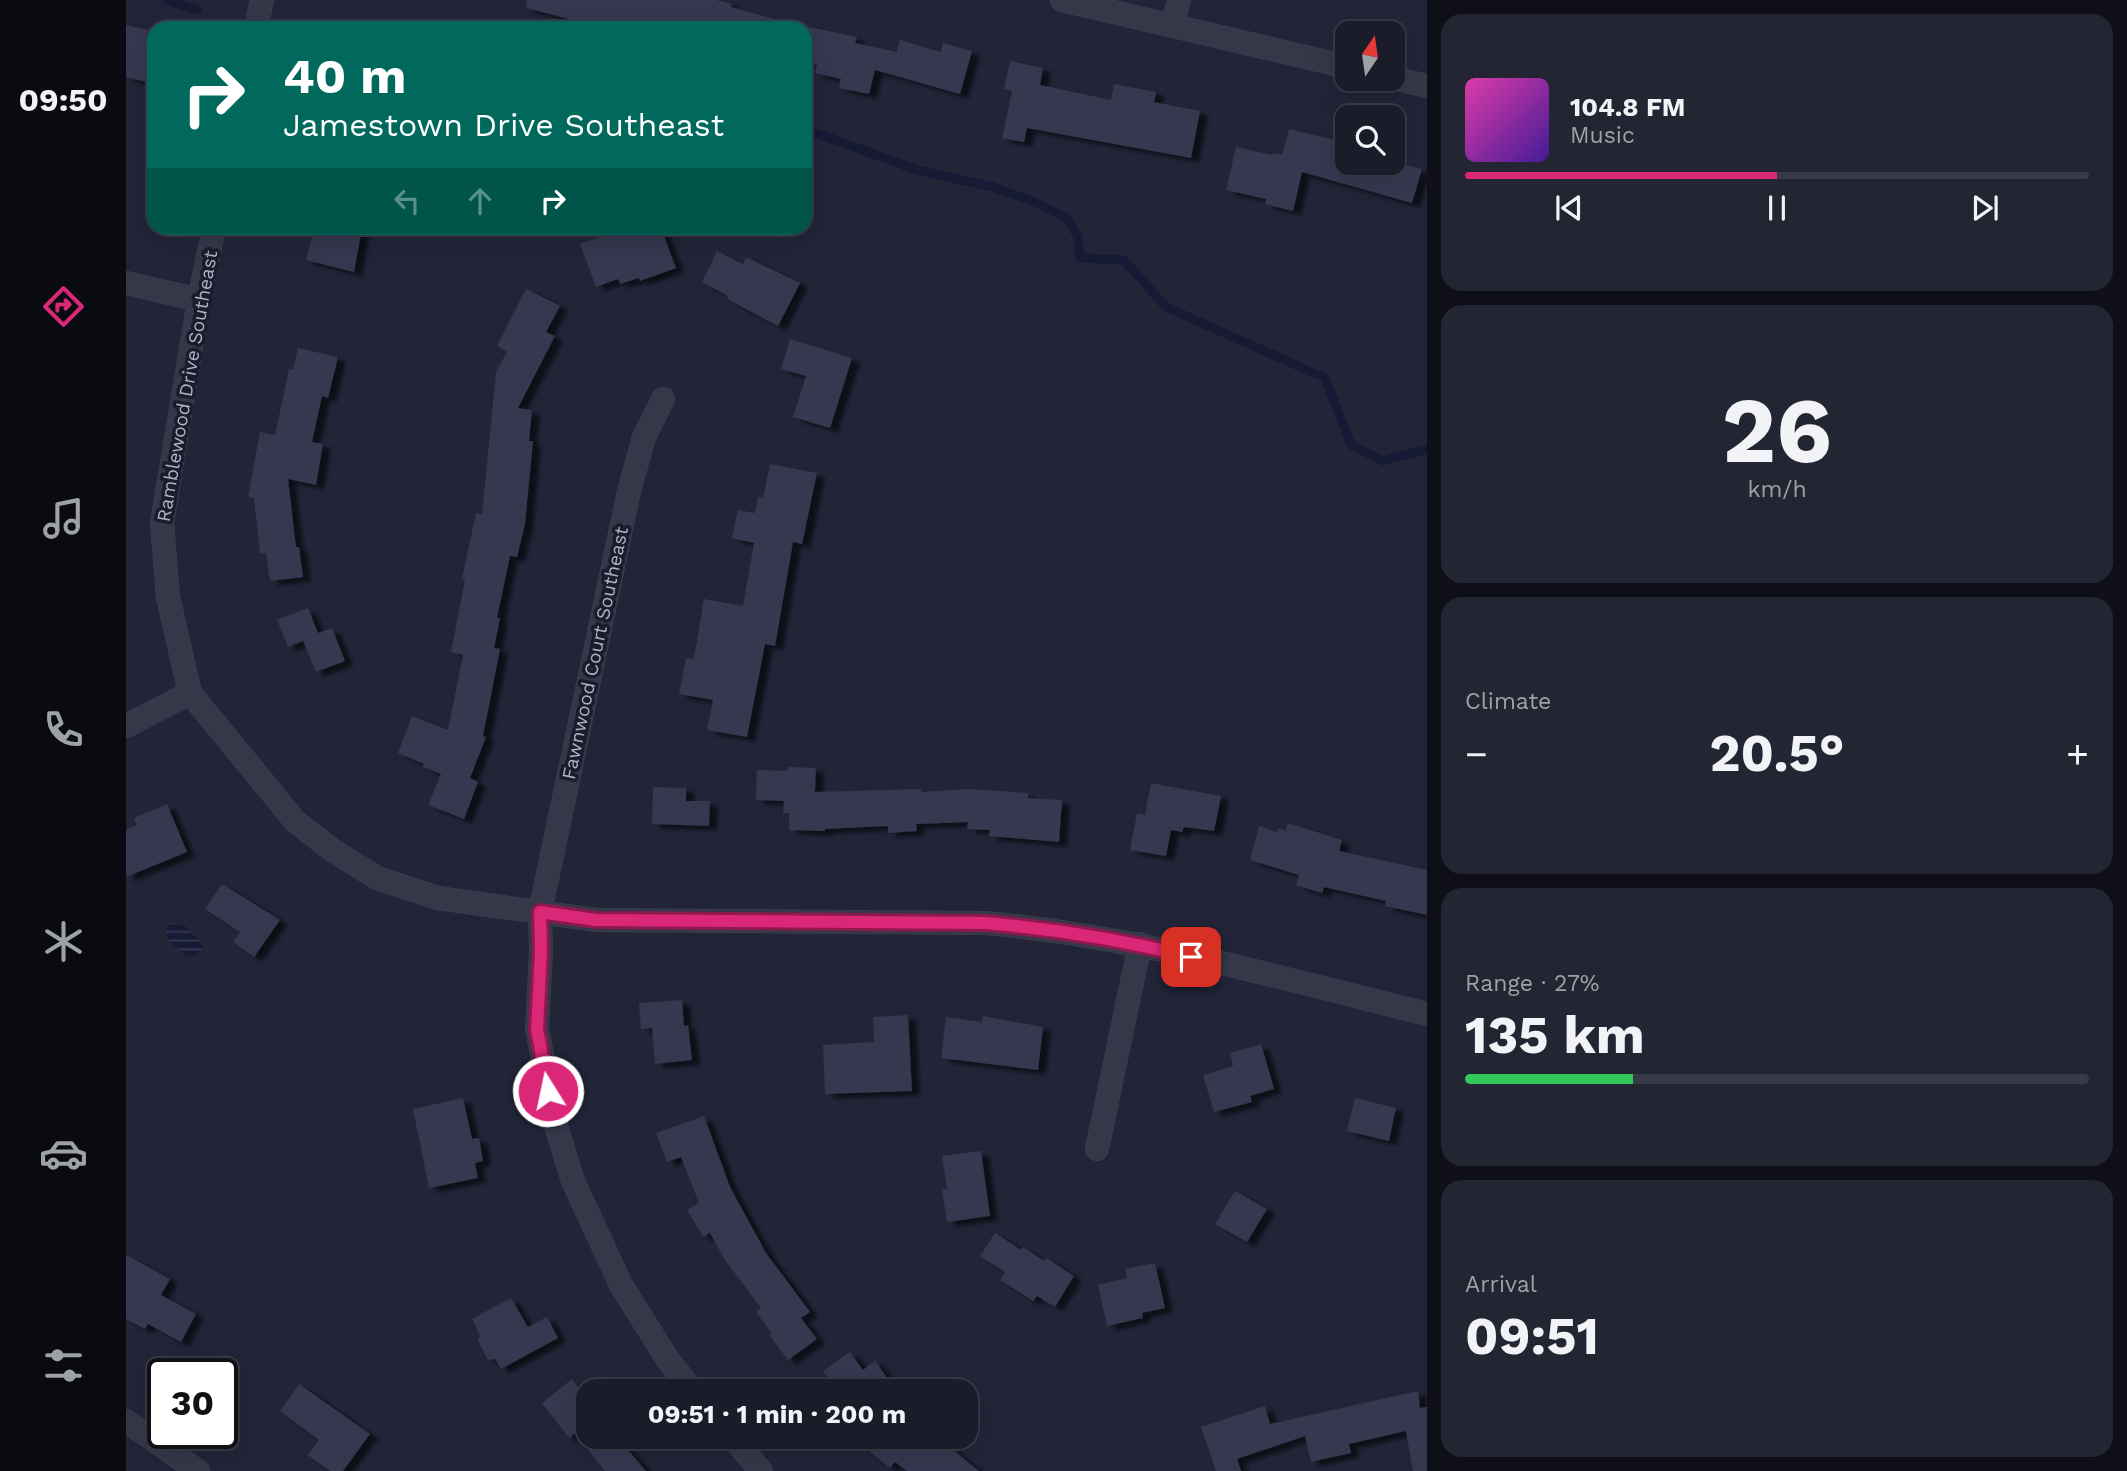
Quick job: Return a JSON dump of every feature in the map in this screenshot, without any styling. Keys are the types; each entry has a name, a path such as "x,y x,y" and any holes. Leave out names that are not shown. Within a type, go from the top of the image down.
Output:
{"street":[{"path":"258,21 262,0"},
{"path":"1062,0 1335,64"},
{"path":"1173,25 1179,0"},
{"path":"1405,81 1427,86"},
{"name":"Ramblewood Drive Southeast","path":"213,235 199,300 162,523 168,597 190,693 295,821 345,858 377,878 438,898 596,920 985,923 1035,927 1140,944 1427,1014"},
{"path":"126,283 199,300"},
{"name":"Fawnwood Court Southeast","path":"663,399 644,437 627,499 540,912 537,1029 554,1114 573,1181 621,1284 668,1360 683,1379"},
{"path":"126,726 190,693"},
{"path":"1097,1149 1140,944"},
{"path":"126,1421 198,1471"},
{"path":"742,1449 761,1471"}],"water":[{"path":"168,925 184,925 203,945 198,954 187,956 168,939 166,930"}],"building":[{"path":"527,0 716,0 732,4 731,7 782,21 577,21 526,8"},
{"path":"126,25 147,30 147,82 126,77"},
{"path":"812,27 857,37 855,43 897,52 900,40 941,52 943,43 972,51 960,94 875,70 869,94 839,88 841,79 815,73 817,65 812,64"},
{"path":"1010,61 1043,68 1040,85 1111,100 1114,84 1156,92 1154,102 1200,111 1191,158 1027,128 1024,142 1002,138 1012,91 1004,89"},
{"path":"1289,129 1335,140 1335,175 1405,175 1405,165 1422,169 1412,203 1302,172 1293,211 1265,204 1266,199 1226,190 1236,147 1282,155"},
{"path":"312,235 361,235 354,272 306,260"},
{"path":"606,235 664,235 676,268 640,281 639,278 620,284 618,279 596,287 580,244"},
{"path":"717,251 743,264 746,257 800,283 778,326 727,299 728,296 702,282"},
{"path":"526,289 560,306 546,332 555,336 518,408 532,410 529,441 533,441 525,524 517,557 510,556 497,618 500,618 494,648 500,649 483,736 486,737 470,778 478,782 464,819 428,805 441,774 398,753 412,716 448,730 463,655 451,652 465,580 462,579 476,513 482,514 496,372 507,352 497,346"},
{"path":"790,339 852,358 830,428 793,417 806,376 781,369"},
{"path":"298,348 338,357 328,398 322,396 312,442 323,444 316,485 288,479 296,547 299,547 303,577 270,581 266,553 260,554 254,498 248,497 260,432 275,435 289,369 293,370"},
{"path":"770,464 817,473 802,544 793,542 775,646 765,644 747,737 707,730 713,700 679,694 686,658 694,659 704,599 743,606 754,543 732,538 738,510 755,513 758,497 763,498"},
{"path":"308,608 318,633 332,628 345,661 316,672 303,641 288,647 277,620"},
{"path":"788,767 816,768 815,792 970,789 1028,793 1028,798 1062,800 1059,842 989,836 990,830 967,829 968,822 916,824 917,831 888,833 888,826 825,831 789,830 789,813 783,813 784,801 756,800 757,770 787,771"},
{"path":"1151,783 1221,796 1214,831 1184,827 1182,832 1171,830 1166,856 1130,850 1137,813 1145,815"},
{"path":"653,787 686,788 686,801 710,801 709,826 652,824"},
{"path":"167,804 187,852 126,877 126,830 137,825 134,818"},
{"path":"1288,823 1342,840 1339,851 1427,870 1427,915 1385,906 1386,901 1324,887 1322,893 1296,885 1299,875 1250,860 1259,826 1277,832 1278,828 1286,831"},
{"path":"222,884 280,920 254,957 233,942 240,932 205,909"},
{"path":"682,1000 684,1026 688,1025 692,1060 655,1064 652,1028 641,1029 639,1003"},
{"path":"908,1015 912,1091 825,1094 823,1045 874,1042 873,1017"},
{"path":"983,1016 1043,1027 1038,1070 941,1058 946,1017 982,1022"},
{"path":"1261,1044 1274,1089 1250,1096 1252,1102 1214,1112 1203,1075 1233,1066 1230,1053"},
{"path":"463,1098 472,1139 479,1138 483,1161 475,1163 478,1178 429,1188 413,1109"},
{"path":"1355,1098 1396,1108 1389,1141 1347,1131"},
{"path":"704,1116 730,1187 766,1253 810,1312 801,1318 817,1339 788,1360 756,1312 761,1308 725,1260 710,1233 703,1237 687,1210 699,1203 681,1157 667,1162 656,1133"},
{"path":"981,1151 990,1216 947,1222 942,1189 947,1189 942,1156"},
{"path":"1235,1191 1267,1209 1247,1242 1215,1224"},
{"path":"995,1233 1021,1250 1023,1247 1044,1261 1046,1258 1074,1276 1055,1307 1037,1296 1033,1301 1000,1280 1005,1272 980,1256"},
{"path":"126,1255 170,1279 161,1295 196,1314 181,1342 148,1324 145,1329 126,1319"},
{"path":"1155,1263 1165,1308 1142,1313 1143,1318 1107,1326 1098,1285 1127,1278 1125,1269"},
{"path":"511,1298 528,1327 547,1317 558,1338 501,1369 495,1359 488,1360 477,1339 481,1337 472,1319"},
{"path":"850,1352 863,1370 875,1361 888,1379 829,1379 823,1371"},
{"path":"572,1379 576,1384 576,1434 569,1438 542,1403"},
{"path":"299,1384 370,1434 343,1471 330,1471 308,1455 319,1440 280,1411"},
{"path":"1418,1391 1420,1408 1427,1407 1427,1471 1413,1471 1406,1431 1349,1444 1351,1453 1311,1462 1305,1436 1237,1459 1241,1471 1216,1471 1201,1427 1265,1406 1270,1424"},
{"path":"588,1449 627,1449 646,1471 605,1471"},
{"path":"867,1449 952,1449 979,1471 907,1471 895,1462 890,1468"}],"waterway":[{"path":"167,0 197,10"},
{"path":"812,134 819,134 917,170 993,187 1037,203 1067,218 1078,237 1080,258 1124,260 1166,307 1325,378 1351,445 1383,461 1427,449"}],"route":[{"path":"548,1091 537,1029 540,912 596,920 985,923 1035,927 1140,944 1191,957"}]}
